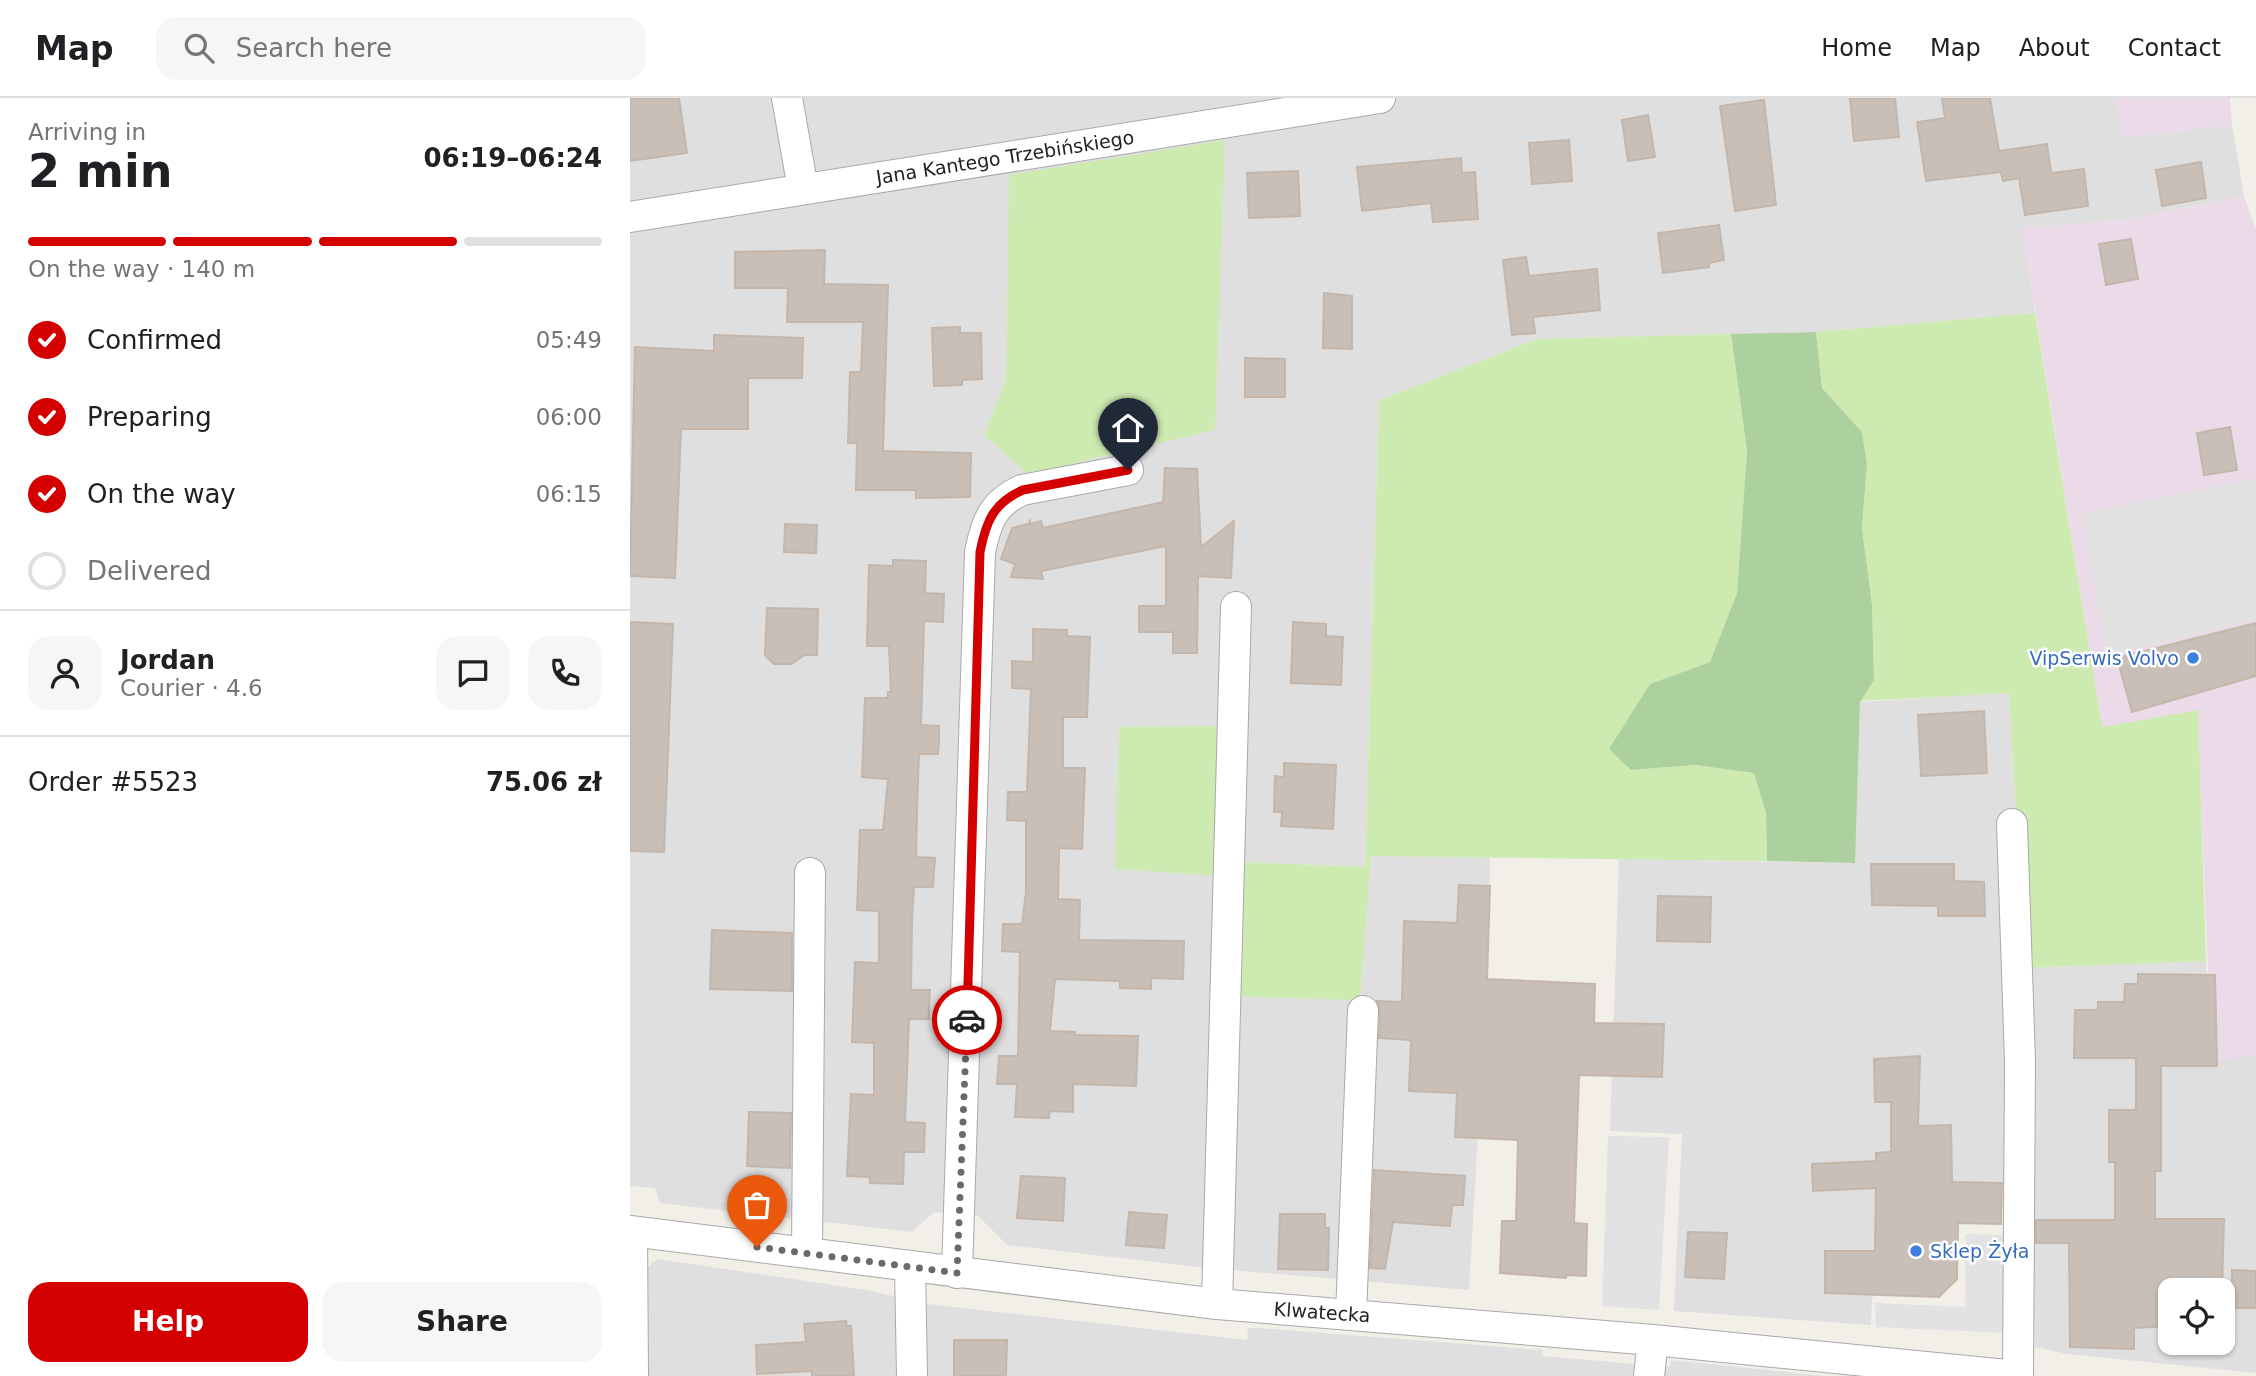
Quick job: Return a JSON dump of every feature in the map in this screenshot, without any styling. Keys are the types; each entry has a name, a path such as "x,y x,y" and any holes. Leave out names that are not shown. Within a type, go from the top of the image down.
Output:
{"street":[{"path":"788,98 803,189"},
{"name":"Jana Kantego Trzebińskiego","path":"630,217 1320,102 1380,98"},
{"path":"957,1273 980,552 984,529 993,510 1007,497 1023,490 1128,470"},
{"path":"1217,1304 1236,607"},
{"path":"2012,824 2020,1061 2017,1376"},
{"path":"807,1253 810,873"},
{"path":"1351,1315 1363,1011"},
{"path":"631,1231 633,1376"},
{"name":"Klwatecka","path":"631,1231 910,1268 1217,1304 1653,1340 2017,1376"},
{"path":"910,1268 912,1376"},
{"path":"1649,1376 1653,1340"}],"shaded area":[{"path":"630,98 2116,98 2123,138 2232,125 2244,196 2125,220 2023,228 2035,313 1816,332 1538,339 1379,400 1365,867 1219,861 1221,875 1360,1000 1370,856 1490,857 1488,959 1469,1290 1207,1268 1007,1245 978,1216 961,1214 934,1212 912,1232 660,1203 655,1188 630,1186","holes":["1006,379 1027,474 984,435"]},
{"path":"2116,98 2230,98 2232,125 2123,138"},
{"path":"2244,196 2256,230 2256,1056 2212,1061 2197,711 2102,727 2022,228 2125,220"},
{"path":"2256,478 2256,618 2107,657 2082,514"},
{"path":"2009,692 2025,968 2206,961 2212,1060 2256,1056 2256,1373 2068,1354 2035,1347 2030,1183 1877,1180 1871,1325 1674,1311 1682,1134 1610,1131 1619,859 1854,863 1860,702"},
{"path":"1608,1136 1669,1137 1659,1310 1602,1306"},
{"path":"1966,1234 2005,1235 2004,1333 1876,1327 1875,1303 1965,1307"},
{"path":"657,1259 867,1290 928,1304 1247,1340 1248,1328 1259,1328 1542,1350 1543,1356 1670,1367 1671,1360 1826,1376 630,1376 640,1274"}],"green space":[{"path":"1225,140 1215,430 1027,474 984,435 1006,379 1009,175"},
{"path":"2035,313 2102,727 2198,710 2206,961 2025,968 2009,693 1860,701 1874,680 1872,605 1862,528 1867,464 1862,432 1822,388 1816,332"},
{"path":"1816,332 1822,388 1862,432 1867,464 1862,528 1872,605 1874,680 1860,702 1855,863 1767,861 1766,813 1754,773 1695,765 1631,770 1609,749 1650,684 1710,662 1737,593 1747,451 1731,334"},
{"path":"1731,334 1747,451 1737,593 1710,662 1650,684 1631,770 1695,765 1755,773 1766,813 1767,861 1371,856 1360,1000 1216,996 1220,876 1115,869 1119,727 1224,726 1219,861 1365,867 1379,400 1538,339"}],"building":[{"path":"630,98 679,98 687,153 630,161"},
{"path":"1850,98 1895,98 1899,137 1854,141"},
{"path":"1942,98 1990,98 1999,151 2047,144 2051,173 2084,169 2088,206 2025,215 2019,178 2003,181 2001,172 1926,181 1917,122 1945,118"},
{"path":"1764,100 1776,205 1735,211 1720,106"},
{"path":"1648,115 1655,157 1628,161 1622,120"},
{"path":"1569,140 1572,181 1532,184 1529,143"},
{"path":"1461,158 1462,173 1475,172 1478,219 1433,222 1431,203 1362,211 1357,167"},
{"path":"2201,162 2206,198 2162,206 2156,170"},
{"path":"1298,171 1300,216 1249,218 1247,173"},
{"path":"1719,225 1724,260 1709,263 1709,267 1663,273 1658,233"},
{"path":"2131,239 2138,279 2106,285 2099,244"},
{"path":"825,250 824,284 888,285 883,451 971,453 970,497 916,498 916,490 856,490 857,443 848,443 850,372 861,372 863,322 787,322 788,288 735,288 735,252"},
{"path":"1526,257 1529,276 1597,269 1600,310 1533,317 1535,333 1512,335 1503,260"},
{"path":"1324,293 1352,296 1352,349 1323,348"},
{"path":"960,327 960,333 981,333 982,379 962,380 962,385 934,386 932,328"},
{"path":"714,335 803,338 802,378 748,378 748,429 681,429 675,578 630,576 635,347 714,351"},
{"path":"1245,358 1285,359 1285,397 1245,397"},
{"path":"2230,427 2237,470 2204,475 2197,433"},
{"path":"1165,468 1197,469 1201,547 1234,521 1231,578 1198,576 1197,653 1173,653 1173,632 1139,632 1139,606 1166,606 1166,546 1041,571 1043,579 1011,577 1015,564 1001,559 1012,528 1030,521 1030,524 1041,521 1043,528 1163,502"},
{"path":"785,524 817,525 816,553 784,552"},
{"path":"893,560 926,561 925,593 944,594 943,622 924,621 921,725 939,726 938,754 919,754 916,857 935,858 933,887 914,887 912,919 911,990 930,990 929,1019 909,1019 905,1122 925,1123 924,1152 904,1152 903,1184 870,1183 870,1177 847,1176 851,1094 874,1095 874,1043 852,1042 855,962 879,963 879,911 857,910 860,830 883,830 888,779 862,777 865,698 888,698 888,692 891,692 889,646 867,646 869,565 893,566"},
{"path":"767,608 818,609 817,655 805,655 791,664 774,664 765,655"},
{"path":"630,622 673,624 664,852 630,851"},
{"path":"1293,622 1326,624 1326,636 1343,637 1341,685 1291,683"},
{"path":"2256,623 2256,676 2132,712 2117,658"},
{"path":"1033,629 1067,630 1067,636 1090,637 1087,717 1063,717 1063,768 1085,768 1082,849 1059,848 1058,899 1080,900 1079,940 1184,941 1183,979 1151,978 1151,989 1120,988 1120,981 1055,979 1050,1031 1075,1032 1075,1035 1138,1036 1136,1086 1073,1084 1073,1112 1050,1111 1049,1118 1015,1117 1017,1084 997,1084 999,1056 1018,1056 1020,952 1002,951 1003,924 1022,924 1026,892 1026,821 1007,820 1008,792 1027,792 1031,689 1012,688 1012,661 1033,662"},
{"path":"1984,711 1987,773 1921,776 1918,715"},
{"path":"1284,763 1336,765 1333,829 1281,826 1282,812 1274,812 1275,776 1284,777"},
{"path":"1871,864 1954,864 1954,881 1984,882 1985,916 1938,916 1938,906 1872,905"},
{"path":"1459,885 1490,886 1487,979 1595,984 1594,1023 1664,1024 1662,1077 1579,1075 1574,1223 1587,1224 1586,1276 1566,1275 1566,1278 1500,1273 1502,1221 1516,1221 1518,1140 1455,1137 1457,1093 1409,1091 1411,1040 1379,1038 1380,1012 1377,1001 1402,1002 1404,921 1457,923"},
{"path":"1658,896 1711,897 1710,942 1657,941"},
{"path":"712,930 792,933 792,991 710,989"},
{"path":"2138,974 2215,975 2217,1066 2161,1066 2161,1171 2155,1171 2155,1219 2224,1219 2222,1278 2158,1278 2158,1327 2134,1328 2134,1349 2070,1347 2069,1243 2036,1243 2036,1220 2115,1220 2115,1162 2109,1162 2109,1110 2136,1110 2136,1058 2074,1058 2075,1010 2098,1010 2098,1002 2124,1002 2125,984 2138,984"},
{"path":"1920,1056 1918,1126 1951,1125 1952,1182 2002,1183 2001,1224 1958,1223 1957,1279 1939,1297 1825,1293 1825,1251 1875,1251 1876,1188 1813,1191 1812,1164 1876,1161 1876,1153 1891,1152 1891,1102 1875,1102 1874,1059"},
{"path":"749,1112 791,1113 790,1168 747,1166"},
{"path":"1374,1170 1465,1176 1463,1205 1452,1205 1450,1226 1393,1222 1385,1269 1370,1268"},
{"path":"1021,1176 1065,1178 1063,1221 1017,1218"},
{"path":"1129,1212 1167,1215 1164,1248 1126,1245"},
{"path":"1280,1214 1325,1214 1325,1228 1329,1228 1328,1270 1278,1269"},
{"path":"1688,1232 1727,1233 1724,1279 1685,1277"},
{"path":"2232,1270 2256,1271 2256,1308 2235,1308 2235,1278 2232,1278"},
{"path":"846,1321 847,1326 851,1326 854,1376 812,1376 812,1371 757,1374 756,1345 806,1342 804,1324"},
{"path":"954,1340 1007,1340 1006,1376 954,1376"}],"way so far":[{"path":"757,1247 957,1273 967,1020"}],"place":[{"name":"VipSerwis Volvo","path":"2193,658"},
{"name":"Sklep Żyła","path":"1916,1251"}],"route":[{"path":"967,1020 980,552 984,529 993,510 1007,497 1023,490 1128,470"}]}
